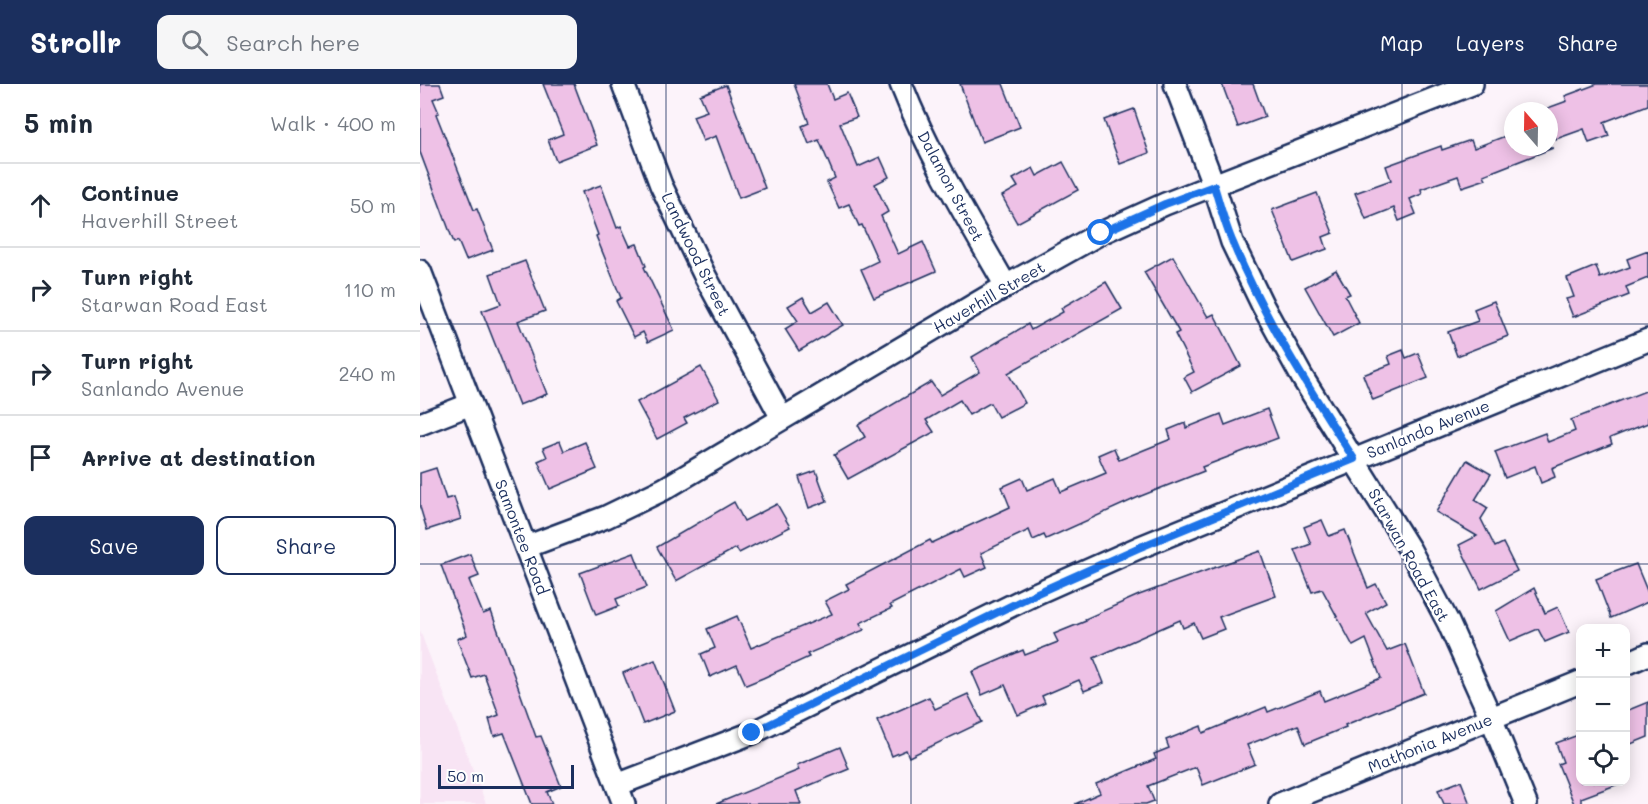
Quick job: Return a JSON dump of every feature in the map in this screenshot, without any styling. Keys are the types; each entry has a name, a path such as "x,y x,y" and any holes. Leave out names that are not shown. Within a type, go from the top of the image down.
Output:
{"street":[{"name":"Landwood Street","path":"622,84 661,184 704,274 782,418"},
{"name":"Dalamon Street","path":"902,84 909,105 955,198 1006,286"},
{"name":"Starwan Road East","path":"1175,84 1214,186 1232,242 1263,306 1302,377 1410,550 1448,622 1526,804"},
{"name":"Haverhill Street","path":"525,547 606,517 664,489 1006,286 1101,233 1165,204 1472,84"},
{"name":"Samontee Road","path":"420,271 621,794"},
{"name":"Sanlando Avenue","path":"621,794 1138,548 1648,340"},
{"path":"420,424 471,404"},
{"path":"1630,661 1648,654"},
{"name":"Mathonia Avenue","path":"1280,804 1576,684"}],"shaded area":[{"path":"420,631 486,804 420,804"}],"building":[{"path":"420,84 440,84 444,95 433,99 439,113 436,114 474,210 477,209 493,250 466,260 458,241 454,243 420,152"},
{"path":"543,84 574,84 597,145 556,161 548,140 563,134"},
{"path":"794,84 827,84 833,99 847,93 857,117 840,123 858,167 880,157 889,177 875,184 888,212 881,216 898,254 923,242 936,271 874,298 861,269 878,261 862,225 859,226 849,204 839,208 827,182 835,178 819,140 809,144 802,126 809,123"},
{"path":"960,84 1003,84 1020,127 982,142"},
{"path":"1222,84 1253,84 1265,117 1238,127"},
{"path":"1597,84 1648,84 1648,105 1604,122 1609,136 1589,143 1584,129 1558,138 1558,104 1567,101 1565,96"},
{"path":"726,85 765,188 739,198 716,136 703,141 693,116 707,111 700,95"},
{"path":"1134,109 1149,153 1120,164 1104,120"},
{"path":"1504,136 1504,156 1533,156 1484,175 1486,179 1462,187 1458,176 1421,189 1422,194 1410,199 1416,214 1399,221 1394,208 1366,219 1355,193 1391,180 1386,166 1441,146 1442,150 1471,140 1474,148"},
{"path":"1063,162 1078,190 1017,223 1002,196 1018,187 1013,179 1033,168 1037,176"},
{"path":"601,185 617,228 621,226 630,246 637,244 646,266 644,267 674,330 648,342 643,332 634,337 616,301 621,298 596,236 598,235 582,192"},
{"path":"1317,193 1333,233 1323,237 1327,249 1293,262 1272,210"},
{"path":"1648,251 1648,278 1626,287 1629,295 1573,317 1566,299 1574,297 1567,278 1596,266 1600,278 1630,267 1627,259"},
{"path":"1173,256 1208,317 1214,314 1241,366 1192,392 1184,377 1194,372 1175,334 1179,332 1144,272"},
{"path":"525,261 545,311 518,321 547,394 519,405 482,311 501,304 490,274"},
{"path":"1336,270 1350,294 1345,296 1359,323 1333,337 1305,287"},
{"path":"1106,282 1122,309 1008,373 1025,403 998,417 990,403 969,415 960,400 926,420 934,432 848,479 834,455 865,437 858,425 931,382 940,395 980,372 972,357 1028,324 1031,330 1063,312 1061,308"},
{"path":"803,297 812,312 829,302 843,325 799,351 785,329 798,321 788,306"},
{"path":"1494,301 1508,336 1457,356 1448,332 1478,321 1474,309"},
{"path":"1403,350 1406,358 1418,353 1428,378 1373,400 1363,375 1391,364 1388,356"},
{"path":"701,367 719,400 684,418 687,423 657,439 637,402"},
{"path":"1648,390 1648,423 1610,438 1612,444 1552,468 1555,477 1541,483 1535,466 1505,478 1495,452 1545,433 1548,442 1575,431 1571,420"},
{"path":"1267,409 1278,438 1202,467 1204,471 1141,496 1046,539 1044,535 1033,540 1029,530 981,553 987,567 965,577 961,569 890,605 892,608 860,623 864,630 807,654 809,657 763,678 746,685 737,665 710,677 701,654 715,648 707,629 737,616 751,648 832,614 825,601 849,589 846,584 930,540 932,543 1010,507 1002,487 1022,478 1027,490 1055,478 1061,492 1106,473 1098,455 1114,448 1119,460 1171,439 1168,430 1185,423 1186,428 1221,414 1225,425"},
{"path":"560,441 564,451 585,442 597,469 550,489 538,461 547,457 543,448"},
{"path":"1467,460 1491,474 1475,500 1488,508 1481,519 1495,547 1503,543 1517,571 1481,589 1459,545 1477,536 1436,512"},
{"path":"436,468 446,499 454,497 461,519 427,530 420,507 420,473"},
{"path":"816,471 827,501 809,508 799,477"},
{"path":"734,502 744,521 777,504 790,527 739,553 736,548 676,581 657,547"},
{"path":"1322,520 1329,536 1345,530 1368,588 1376,584 1386,602 1366,613 1387,651 1405,644 1424,693 1305,744 1298,725 1247,745 1255,764 1203,785 1196,767 1148,786 1154,801 1146,804 1075,804 1100,793 1096,784 1156,759 1154,754 1169,748 1166,740 1201,726 1203,733 1266,707 1268,712 1320,691 1324,701 1381,678 1366,639 1353,646 1322,589 1312,592 1295,550 1311,544 1304,527"},
{"path":"1260,551 1276,596 1219,617 1224,629 1201,638 1194,623 1183,628 1180,620 1094,658 1104,683 1084,691 1079,680 1042,696 1045,703 1018,715 1005,685 982,695 972,672 1023,650 1025,655 1058,642 1054,634 1139,595"},
{"path":"634,553 647,587 616,599 619,606 596,615 580,573"},
{"path":"470,554 479,576 469,580 483,614 491,611 536,737 541,736 561,786 547,792 552,804 532,804 504,733 494,736 489,719 499,715 484,674 472,678 457,639 467,635 441,565"},
{"path":"1636,564 1648,593 1648,602 1611,618 1596,579"},
{"path":"1534,588 1545,613 1558,607 1569,632 1545,642 1538,629 1510,641 1496,611"},
{"path":"655,660 675,711 643,724 623,673"},
{"path":"968,694 982,722 909,757 906,750 892,756 877,720 929,697 935,709"},
{"path":"1648,702 1648,737 1630,744 1630,732 1630,709"},
{"path":"1576,736 1576,786 1613,786 1581,798 1581,804 1574,804 1558,764 1563,762 1556,743"},
{"path":"840,747 849,769 796,791 801,804 716,804 799,770 797,765"},
{"path":"1461,781 1470,804 1444,804 1438,790"}],"route":[{"path":"752,733 1035,594 1138,548 1354,459 1302,377 1263,306 1232,242 1214,186 1165,204 1101,233"}]}
